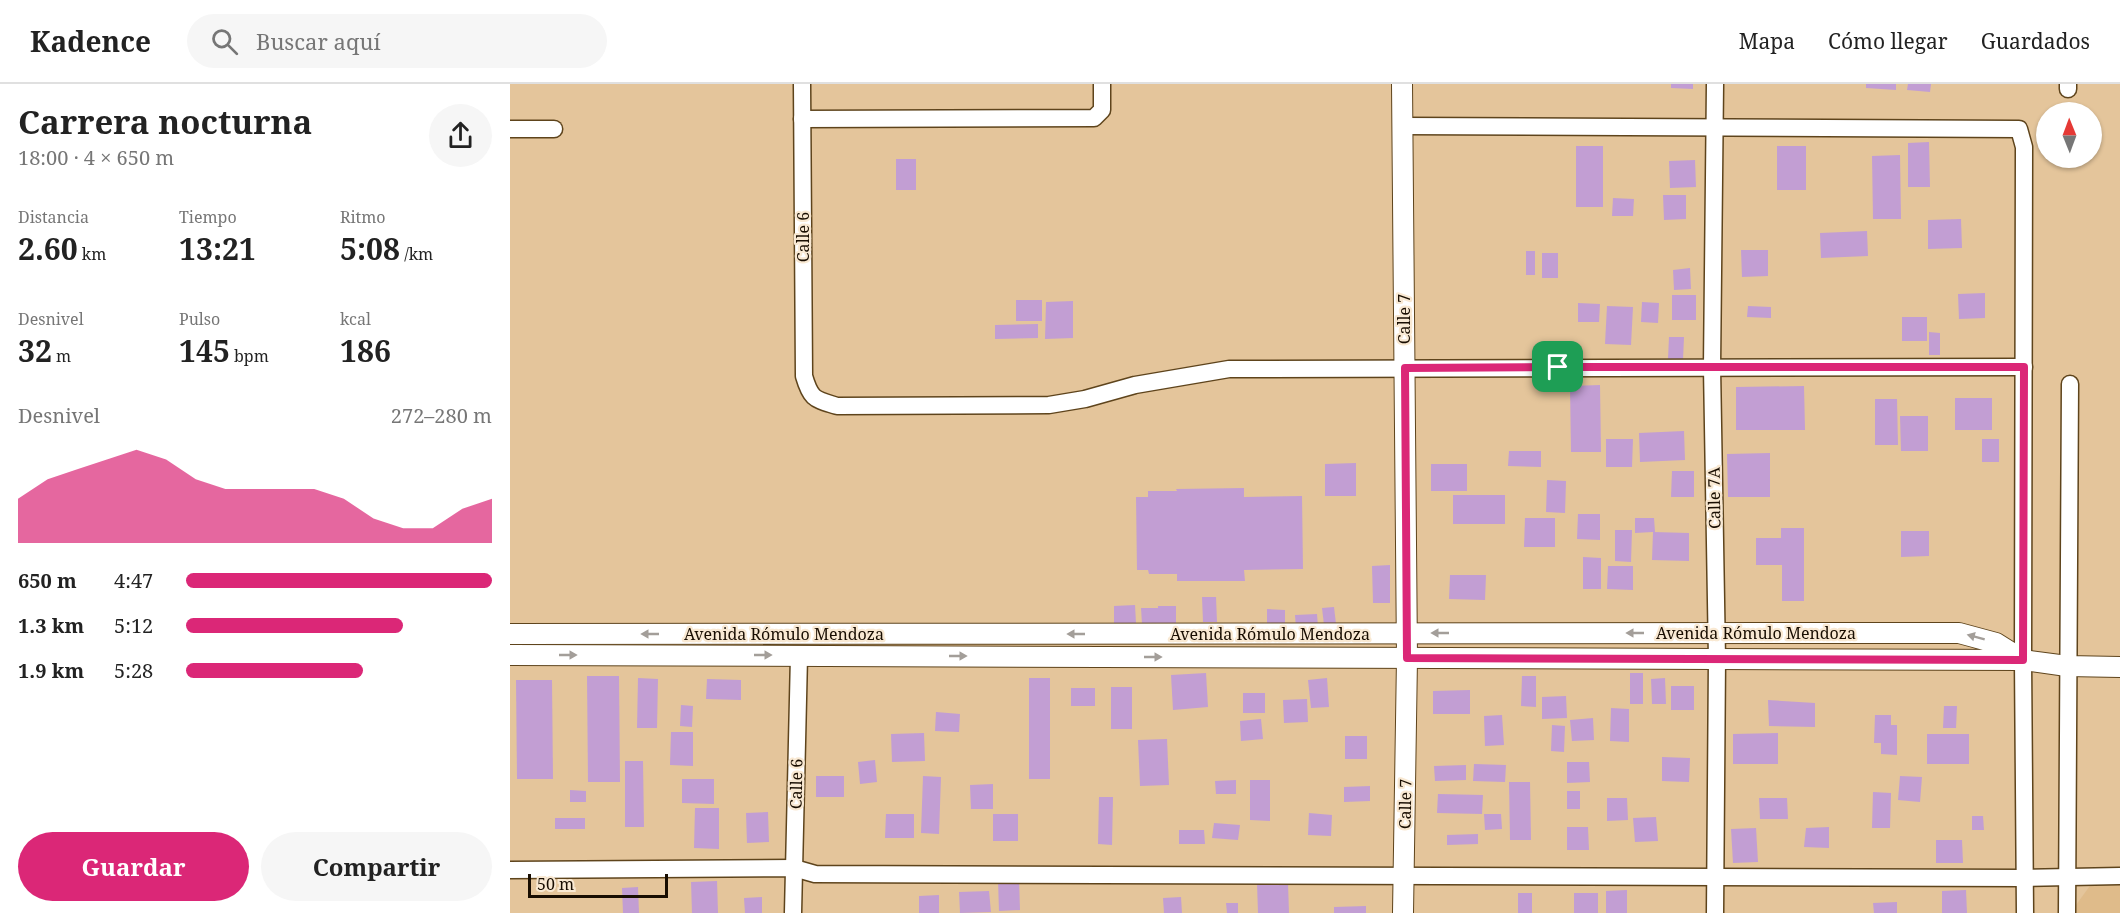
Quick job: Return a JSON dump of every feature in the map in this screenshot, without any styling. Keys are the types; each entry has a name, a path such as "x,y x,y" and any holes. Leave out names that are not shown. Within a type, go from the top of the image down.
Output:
{"street":[{"name":"Calle 6","path":"802,84 804,376 808,388 816,399 837,406 1049,405 1085,399 1135,385 1229,369 1405,368"},
{"path":"802,119 1094,118 1102,110 1102,84"},
{"name":"Calle 7","path":"1402,84 1407,633 1404,913"},
{"name":"Calle 7A","path":"1715,84 1712,367 1717,633 1715,913"},
{"path":"1403,126 2019,129 2024,147 2025,913"},
{"path":"510,129 554,129"},
{"path":"1405,368 2024,367"},
{"path":"2067,913 2070,384"},
{"name":"Avenida Rómulo Mendoza","path":"510,634 1959,633 1996,643 2023,660"},
{"name":"Avenida Rómulo Mendoza","path":"510,655 2023,660 2067,666 2120,667"},
{"name":"Calle 6","path":"793,913 799,656"},
{"path":"510,870 794,868 815,874 1715,875 2025,878 2120,876"}],"shaded area":[{"path":"2120,882 2120,913 2076,913 2076,905 2092,883"}],"building":[{"path":"1671,84 1693,84 1693,89 1671,88"},
{"path":"1866,84 1896,84 1896,90 1866,88"},
{"path":"1908,84 1931,84 1930,92 1907,90"},
{"path":"1929,142 1930,187 1908,187 1908,143"},
{"path":"1576,146 1603,146 1603,207 1576,207"},
{"path":"1777,146 1806,146 1806,190 1777,190"},
{"path":"1900,155 1901,219 1873,219 1872,156"},
{"path":"896,159 916,159 916,190 896,190"},
{"path":"1695,160 1696,187 1670,188 1669,161"},
{"path":"1663,195 1686,195 1686,219 1664,220"},
{"path":"1613,198 1634,199 1633,216 1612,216"},
{"path":"1961,219 1962,248 1928,249 1928,220"},
{"path":"1867,231 1868,256 1821,258 1820,233"},
{"path":"1741,250 1768,250 1768,276 1742,277"},
{"path":"1526,251 1535,251 1535,275 1526,275"},
{"path":"1542,253 1558,253 1558,278 1542,278"},
{"path":"1690,268 1691,289 1674,290 1673,270"},
{"path":"1985,293 1985,318 1959,319 1958,294"},
{"path":"1672,295 1696,295 1696,320 1672,320"},
{"path":"1016,300 1042,300 1042,321 1016,321"},
{"path":"1073,301 1073,338 1045,339 1046,302"},
{"path":"1642,302 1659,303 1658,323 1641,322"},
{"path":"1578,303 1600,304 1599,322 1578,322"},
{"path":"1607,306 1633,307 1631,345 1605,344"},
{"path":"1748,306 1771,307 1771,318 1747,317"},
{"path":"1902,317 1927,317 1927,341 1902,341"},
{"path":"1038,324 1038,338 995,339 995,325"},
{"path":"1929,332 1940,333 1940,355 1929,355"},
{"path":"1669,337 1684,337 1683,360 1668,359"},
{"path":"1600,385 1601,452 1571,452 1570,386"},
{"path":"1804,386 1805,430 1736,430 1736,387"},
{"path":"1955,398 1992,398 1992,430 1955,430"},
{"path":"1875,399 1897,399 1898,445 1875,445"},
{"path":"1900,416 1928,416 1928,451 1901,451"},
{"path":"1684,431 1685,460 1640,462 1639,433"},
{"path":"1606,439 1633,439 1632,467 1606,467"},
{"path":"1982,439 1999,439 1999,462 1982,462"},
{"path":"1509,451 1541,451 1541,467 1508,466"},
{"path":"1770,453 1770,497 1728,497 1727,454"},
{"path":"1356,463 1356,496 1325,496 1325,464"},
{"path":"1431,464 1467,464 1467,491 1431,491"},
{"path":"1672,471 1694,471 1694,497 1671,497"},
{"path":"1547,480 1566,481 1565,513 1546,512"},
{"path":"1244,488 1244,497 1302,496 1303,569 1244,570 1245,581 1177,581 1177,574 1149,574 1148,570 1137,570 1136,497 1148,497 1148,491"},
{"path":"1453,495 1505,495 1505,524 1453,524"},
{"path":"1578,514 1600,514 1600,540 1577,539"},
{"path":"1525,518 1555,518 1555,547 1524,547"},
{"path":"1635,518 1654,518 1655,532 1635,533"},
{"path":"1781,528 1804,528 1804,601 1782,601 1782,565 1756,565 1756,538 1781,538"},
{"path":"1615,530 1632,530 1631,562 1615,561"},
{"path":"1901,531 1929,531 1929,556 1901,557"},
{"path":"1653,532 1689,533 1689,561 1652,560"},
{"path":"1583,557 1601,558 1601,589 1583,589"},
{"path":"1390,565 1390,603 1373,603 1372,566"},
{"path":"1608,566 1633,566 1633,590 1607,589"},
{"path":"1450,575 1486,575 1485,600 1449,599"},
{"path":"1202,597 1216,597 1217,622 1203,622"},
{"path":"1135,605 1136,623 1114,624 1114,606"},
{"path":"1158,606 1176,606 1176,624 1142,624 1141,608 1158,608"},
{"path":"1334,607 1336,624 1324,625 1322,608"},
{"path":"1267,609 1285,610 1285,627 1267,626"},
{"path":"1317,614 1318,627 1296,628 1295,615"},
{"path":"1206,673 1208,707 1173,710 1171,675"},
{"path":"1630,673 1643,673 1643,704 1630,704"},
{"path":"587,676 619,676 620,782 588,782"},
{"path":"1522,676 1536,676 1536,707 1521,706"},
{"path":"638,678 658,679 657,728 637,728"},
{"path":"1029,678 1050,678 1050,779 1029,779"},
{"path":"1327,678 1329,707 1311,708 1308,680"},
{"path":"1665,678 1666,704 1652,704 1651,679"},
{"path":"707,679 741,680 741,700 706,699"},
{"path":"516,680 552,680 553,779 517,779"},
{"path":"1671,686 1694,686 1694,710 1671,710"},
{"path":"1111,687 1132,687 1132,729 1111,729"},
{"path":"1071,688 1095,688 1095,706 1071,706"},
{"path":"1470,690 1470,714 1433,714 1433,691"},
{"path":"1243,693 1265,693 1265,713 1243,713"},
{"path":"1566,696 1567,718 1542,719 1542,697"},
{"path":"1307,699 1308,722 1284,723 1283,700"},
{"path":"1768,700 1815,703 1815,727 1769,726"},
{"path":"681,705 693,706 692,727 680,726"},
{"path":"1944,706 1957,706 1956,728 1943,728"},
{"path":"1611,708 1629,709 1629,742 1610,741"},
{"path":"936,712 960,714 959,732 935,731"},
{"path":"1502,715 1504,745 1485,746 1484,716"},
{"path":"1875,715 1891,715 1891,725 1897,725 1897,755 1881,754 1881,743 1874,743"},
{"path":"1593,718 1594,740 1572,741 1570,720"},
{"path":"1261,719 1263,739 1241,741 1240,721"},
{"path":"1552,725 1565,726 1564,752 1551,751"},
{"path":"671,732 693,732 693,766 670,765"},
{"path":"924,733 925,761 892,762 891,734"},
{"path":"1778,733 1778,764 1733,764 1733,734"},
{"path":"1927,734 1969,734 1969,764 1927,764"},
{"path":"1345,736 1367,736 1367,759 1345,759"},
{"path":"1167,739 1169,785 1140,786 1138,740"},
{"path":"1662,757 1690,758 1689,782 1662,781"},
{"path":"875,760 877,782 860,784 858,762"},
{"path":"625,761 643,761 644,827 625,827"},
{"path":"1567,762 1589,762 1590,782 1567,783"},
{"path":"1474,764 1506,765 1505,782 1473,781"},
{"path":"1466,765 1466,780 1435,781 1434,766"},
{"path":"816,776 844,776 844,797 816,797"},
{"path":"923,776 941,777 939,834 921,833"},
{"path":"1900,776 1922,777 1920,802 1898,800"},
{"path":"682,779 714,779 714,804 682,803"},
{"path":"1236,780 1236,794 1216,794 1215,781"},
{"path":"1250,780 1270,780 1270,821 1250,820"},
{"path":"1509,782 1530,782 1531,840 1510,840"},
{"path":"993,784 993,809 971,809 970,785"},
{"path":"1370,786 1370,801 1344,802 1344,787"},
{"path":"570,790 586,791 586,802 570,802"},
{"path":"1567,791 1580,791 1580,809 1567,809"},
{"path":"1873,792 1891,793 1890,828 1872,828"},
{"path":"1438,794 1483,795 1482,814 1437,813"},
{"path":"1099,797 1113,797 1112,845 1098,844"},
{"path":"1607,798 1627,798 1628,820 1607,821"},
{"path":"1759,798 1787,798 1788,819 1760,819"},
{"path":"695,808 719,808 719,849 694,848"},
{"path":"768,812 769,842 747,843 746,813"},
{"path":"1309,813 1332,815 1331,836 1308,835"},
{"path":"886,814 914,814 914,838 885,838"},
{"path":"993,814 1018,814 1018,841 993,841"},
{"path":"1484,814 1501,814 1502,829 1485,830"},
{"path":"1972,816 1983,816 1984,830 1972,830"},
{"path":"1656,817 1658,841 1635,842 1633,818"},
{"path":"555,818 585,818 585,829 555,829"},
{"path":"1214,823 1240,825 1238,840 1212,838"},
{"path":"1567,827 1588,827 1589,850 1567,850"},
{"path":"1829,827 1829,848 1804,847 1806,828"},
{"path":"1756,828 1758,862 1733,863 1731,829"},
{"path":"1179,830 1204,830 1205,844 1179,844"},
{"path":"1478,834 1478,844 1447,845 1447,835"},
{"path":"1936,840 1962,840 1963,863 1936,863"},
{"path":"1019,879 1020,910 999,911 998,880"},
{"path":"717,881 718,913 692,913 691,882"},
{"path":"1257,883 1288,883 1289,913 1258,913"},
{"path":"638,887 639,913 623,913 622,888"},
{"path":"1627,890 1627,913 1606,913 1606,891"},
{"path":"1966,890 1967,913 1942,913 1942,891"},
{"path":"989,891 991,912 960,913 959,892"},
{"path":"1518,893 1532,893 1532,913 1518,913"},
{"path":"1574,893 1598,893 1598,913 1574,913"},
{"path":"939,895 939,913 919,913 919,896"},
{"path":"762,897 762,913 745,913 744,898"},
{"path":"1181,897 1182,913 1164,913 1163,898"},
{"path":"1897,902 1897,913 1874,913 1873,903"},
{"path":"1226,903 1238,903 1238,913 1227,913"},
{"path":"1366,906 1366,913 1334,913 1334,907"}],"route":[{"path":"1558,367 2024,367 2023,660 1407,658 1405,368 1558,367"}]}
